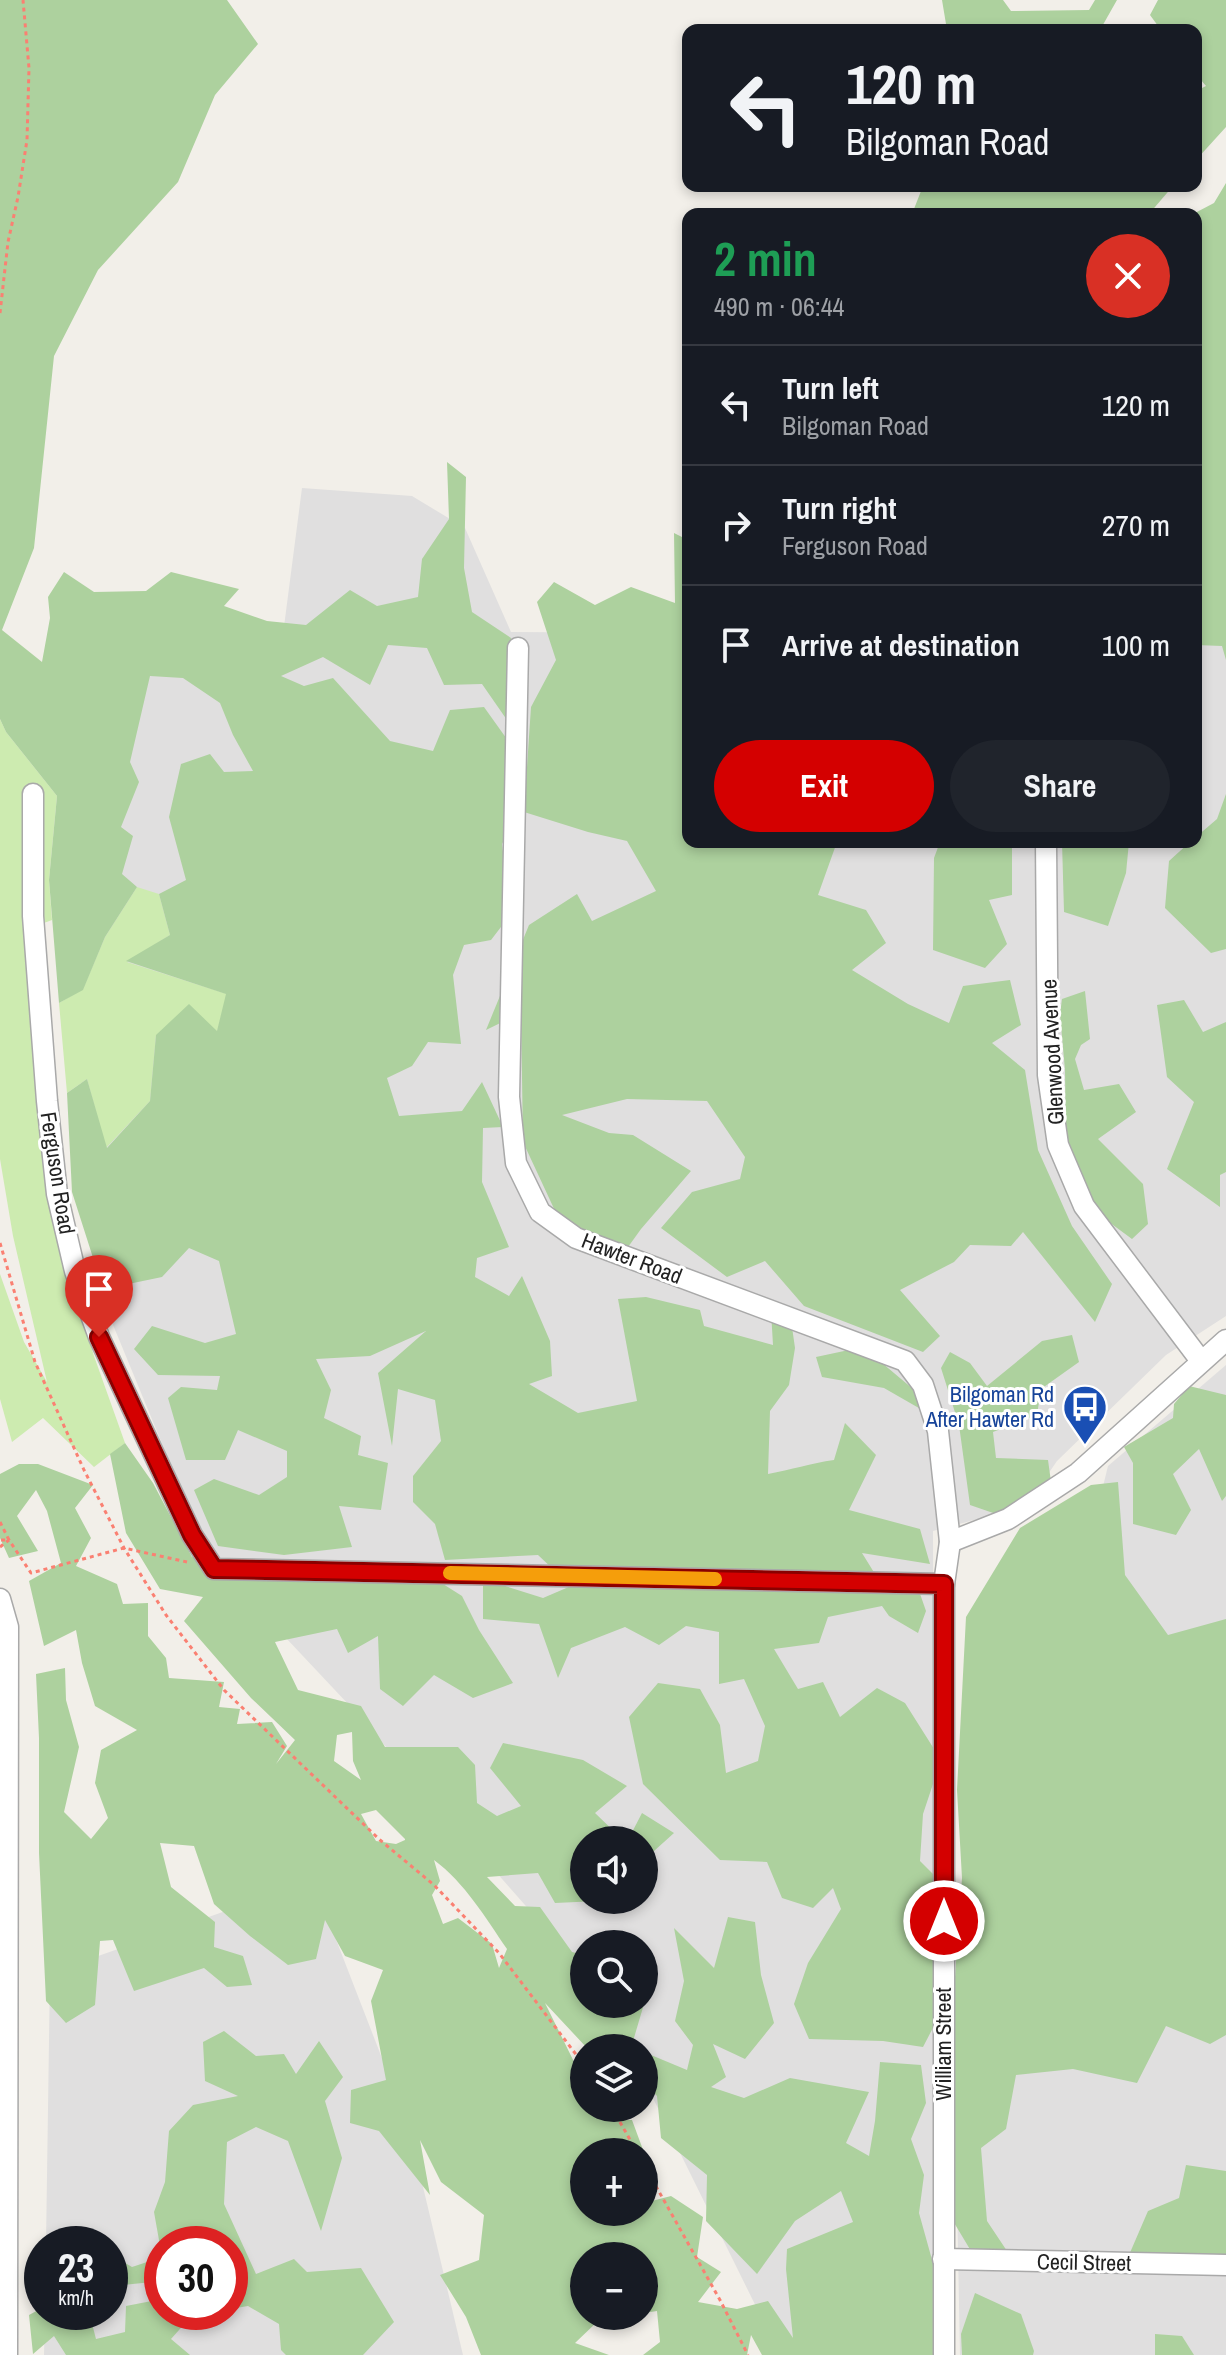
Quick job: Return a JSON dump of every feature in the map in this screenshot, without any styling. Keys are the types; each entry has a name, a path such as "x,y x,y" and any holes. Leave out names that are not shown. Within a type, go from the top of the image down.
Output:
{"street":[{"name":"Hawter Road","path":"518,648 509,1097 516,1163 540,1212 576,1238 905,1361 923,1385 938,1431 950,1542"},
{"name":"Ferguson Road","path":"33,794 33,916 57,1194 75,1271 99,1337 192,1535 214,1569"},
{"name":"Glenwood Avenue","path":"1046,848 1048,1075 1058,1145 1084,1206 1201,1361"},
{"path":"950,1542 1008,1519 1078,1473 1226,1340"},
{"name":"William Street","path":"944,2355 944,1584 950,1542"},
{"path":"214,1569 944,1584"},
{"path":"0,1599 8,1627 7,2355"},
{"name":"Cecil Street","path":"943,2259 1226,2265"}],"path":[{"path":"0,313 8,242 27,140 29,68 23,0"},
{"path":"0,240 8,242"},
{"path":"0,1243 35,1362 84,1470 124,1548 166,1615 224,1690 358,1819 434,1885 499,1953 570,2047"},
{"path":"0,1522 31,1573 124,1548 214,1569"},
{"path":"0,1540 9,1540"},
{"path":"0,1547 9,1540"},
{"path":"658,2190 748,2355"}],"shaded area":[{"path":"302,488 412,496 465,528 511,632 682,633 682,848 1202,848 1202,634 1226,634 1226,1316 1166,1355 1057,1461 1026,1506 933,1531 935,2355 780,2355 658,2108 658,2034 621,2034 614,2018 658,2018 658,1930 570,1930 570,1956 349,1705 208,1555 111,1320 71,1002 65,654 282,642"},
{"path":"1226,1365 1226,2355 960,2355 955,2092 1108,1466"},
{"path":"313,1880 409,2128 463,2355 44,2355 45,2330 128,2330 128,2226 46,2226 50,1973"}],"green space":[{"path":"0,0 227,0 258,44 215,95 178,182 98,270 54,356 34,548 2,630 42,662 50,618 48,597 64,572 94,592 146,591 171,572 239,589 224,606 267,621 306,625 350,590 377,606 418,597 422,559 449,519 447,462 466,477 464,568 472,612 511,638 507,720 482,684 444,685 427,648 388,645 370,685 323,657 281,676 304,686 333,678 390,741 433,751 450,710 484,707 509,742 520,812 502,844 511,914 491,940 464,945 453,975 461,1044 428,1042 412,1066 387,1078 399,1116 462,1111 482,1082 503,1127 483,1128 482,1182 509,1247 477,1258 475,1277 509,1296 522,1276 550,1341 552,1376 529,1384 578,1413 637,1401 618,1299 646,1297 700,1310 704,1326 773,1345 771,1311 792,1327 795,1348 789,1385 770,1411 768,1474 834,1460 845,1423 876,1455 849,1510 920,1529 930,1564 862,1553 875,1574 918,1588 926,1611 918,1633 889,1616 882,1606 828,1617 819,1643 774,1649 798,1689 823,1682 840,1717 877,1688 905,1703 941,1760 923,1814 920,1861 941,1882 936,2022 923,2047 883,2041 809,2039 794,2004 808,1963 841,1909 833,1888 813,1908 782,1898 767,1862 720,1860 643,1784 629,1717 658,1683 700,1689 720,1725 726,1773 758,1761 765,1726 744,1679 719,1684 719,1632 686,1626 659,1645 625,1627 571,1648 558,1678 539,1624 483,1619 483,1579 543,1598 571,1586 538,1555 445,1560 435,1524 413,1502 413,1476 441,1441 435,1400 398,1389 392,1446 378,1373 426,1331 370,1356 316,1359 331,1390 324,1418 361,1436 358,1455 388,1463 381,1510 339,1506 352,1547 284,1555 218,1546 194,1490 214,1479 259,1495 287,1477 287,1451 238,1430 225,1460 186,1460 168,1398 181,1387 217,1390 220,1376 158,1375 134,1349 152,1326 205,1343 236,1334 219,1261 189,1248 162,1277 114,1287 95,1264 72,1192 67,1093 87,1079 107,1148 150,1101 156,1035 189,1004 217,1031 226,994 126,961 170,935 159,894 186,880 169,817 181,764 210,754 224,772 253,771 220,703 183,678 150,676 130,762 139,782 121,827 133,836 122,874 137,887 105,937 83,990 59,1003 49,880 57,796 6,732 0,719"},
{"path":"942,0 1003,0 1011,11 1089,10 1095,0 1117,0 1103,24 946,24"},
{"path":"1158,0 1226,0 1226,127 1202,153 1202,88 1206,86 1202,81 1202,24 1157,24 1150,15"},
{"path":"1226,183 1226,660 1222,646 1202,645 1202,209 1214,203"},
{"path":"921,192 1168,192 1154,208 914,208"},
{"path":"674,533 682,537 682,848 835,848 818,895 866,910 886,943 852,970 908,1004 949,1023 963,986 1010,980 1021,1025 992,1043 1025,1070 1038,1150 1072,1226 1112,1284 1095,1322 1023,1232 1011,1246 970,1245 954,1262 900,1290 940,1336 923,1352 804,1306 765,1261 727,1277 661,1228 692,1192 740,1179 745,1157 707,1101 627,1099 562,1115 609,1133 633,1135 691,1171 618,1261 563,1228 523,1142 521,1013 486,1030 529,925 577,894 592,921 656,891 627,841 524,812 531,707 556,660 537,602 554,582 595,605 631,587 675,603"},
{"path":"0,719 6,732 57,796 49,880 52,920 28,929 58,1239 125,1443 94,1467 43,1418 12,1442 0,1399 0,1274 24,1342 47,1382 13,1236 0,1159"},
{"path":"1226,794 1226,949 1211,953 1165,908 1169,861 1183,848 1202,848 1202,832 1217,819"},
{"path":"938,848 1012,848 1012,895 989,900 1007,944 985,968 933,950 934,858"},
{"path":"1062,848 1128,848 1126,873 1108,926 1064,912"},
{"path":"137,887 159,894 170,935 127,962 227,994 217,1032 156,1035 150,1101 106,1148 87,1079 67,1093 59,1003 83,989 105,937"},
{"path":"1085,991 1090,1039 1081,1045 1075,1059 1084,1090 1119,1084 1136,1112 1098,1139 1143,1184 1148,1224 1132,1239 1090,1208 1066,1143 1060,1014 1062,999"},
{"path":"1184,1000 1203,1032 1226,1022 1226,1172 1220,1175 1220,1207 1167,1169 1194,1102 1167,1077 1157,1005"},
{"path":"1072,1335 1079,1362 1041,1389 1037,1415 993,1432 996,1458 1048,1460 1052,1489 999,1515 970,1505 959,1425 941,1368 950,1352 970,1363 987,1386 1042,1341"},
{"path":"863,1347 913,1389 931,1415 884,1388 822,1377 816,1357"},
{"path":"1189,1386 1226,1395 1226,1496 1222,1501 1199,1449 1173,1474 1191,1510 1176,1535 1133,1524 1133,1463 1124,1447 1173,1418 1174,1404"},
{"path":"125,1443 153,1483 192,1557 232,1564 424,1572 462,1596 479,1630 513,1683 473,1698 434,1675 403,1706 380,1689 378,1636 348,1653 337,1629 275,1642 298,1690 361,1706 385,1747 458,1747 475,1765 477,1803 497,1816 521,1806 490,1768 503,1743 583,1760 627,1786 595,1813 608,1826 570,1826 570,1902 555,1903 538,1873 487,1877 515,1906 540,1907 570,1949 570,2018 640,2018 635,2034 574,2034 545,2003 570,2054 570,2122 633,2122 639,2138 570,2138 570,2226 658,2226 658,2199 671,2196 703,2217 697,2257 721,2272 698,2302 737,2309 768,2301 793,2338 787,2249 853,2222 841,2191 795,2221 757,2274 706,2221 707,2175 661,2138 658,2106 658,2058 687,2070 693,2045 675,2021 684,1981 674,1928 714,1968 728,1917 755,1922 761,1975 774,2023 745,2059 713,2044 726,2077 711,2087 744,2098 790,2078 869,2092 846,2143 869,2156 880,2062 921,2065 926,2103 911,2139 924,2175 919,2213 941,2292 939,2355 762,2355 751,2335 747,2355 643,2355 660,2342 658,2242 570,2242 570,2330 589,2330 575,2343 609,2355 481,2355 466,2317 440,2275 479,2260 484,2215 441,2182 420,2140 430,2195 379,2131 350,2123 351,2090 386,2080 371,2001 383,1970 345,1956 325,1920 316,1959 288,1965 214,1904 194,1846 160,1843 171,1887 215,1922 214,1947 243,1956 252,1985 227,1987 204,1968 134,1991 113,1940 100,1941 95,2005 66,2023 46,2001 39,1853 36,1674 65,1668 66,1700 79,1747 64,1812 91,1839 108,1818 95,1783 101,1750 137,1730 95,1706 76,1630 44,1646 29,1581 61,1563 47,1511 36,1490 17,1516 38,1551 9,1558 0,1538 0,1474 19,1464 38,1464 93,1485 75,1508 91,1538 76,1566 117,1584 123,1604 148,1603 148,1636 166,1658 169,1678 224,1682 219,1707 240,1709 237,1724 272,1722 287,1746 276,1764 295,1740 251,1698 184,1621 203,1597 160,1589 126,1533 110,1454","holes":["352,1732 353,1761 361,1780 334,1761 337,1735","376,1810 405,1839 405,1840 396,1844 376,1841 361,1814","434,1860 465,1890 507,1949 499,1968 492,1944 458,1918 443,1924 432,1895 440,1881"]},
{"path":"1118,1482 1125,1575 1168,1635 1226,1619 1226,2035 1210,2044 1166,2026 1137,2083 1073,2069 1016,2075 1006,2129 981,2148 987,2221 1015,2263 977,2261 950,2216 953,2005 962,1878 957,1790 966,1617 1020,1528 1091,1485"},
{"path":"642,1813 674,1833 658,1847 658,1826 635,1826"},
{"path":"224,2031 256,2056 284,2054 296,2074 319,2041 343,2077 325,2101 342,2158 321,2231 288,2141 256,2127 227,2142 224,2204 234,2226 156,2226 154,2212 165,2182 169,2131 193,2105 238,2096 205,2081 203,2042"},
{"path":"1186,2165 1226,2171 1226,2264 1129,2255 1148,2211 1179,2198"},
{"path":"248,2256 256,2274 294,2259 307,2272 361,2268 394,2322 363,2355 286,2355 281,2350 279,2324 248,2306"},
{"path":"144,2263 144,2283 128,2284 128,2265 132,2267"},
{"path":"975,2293 1021,2314 1033,2355 962,2355 961,2334"},
{"path":"144,2302 144,2330 179,2330 171,2339 190,2355 66,2355 54,2336 33,2354 31,2330 94,2330 96,2339 125,2332 128,2330 128,2306"},
{"path":"1155,2334 1182,2336 1194,2355 1155,2355"}],"slow traffic":[{"path":"450,1573 715,1579"}],"place":[{"name":"Bilgoman Rd After Hawter Rd","path":"1085,1446"}],"route":[{"path":"99,1337 192,1535 214,1569 944,1584 944,1921"}]}
